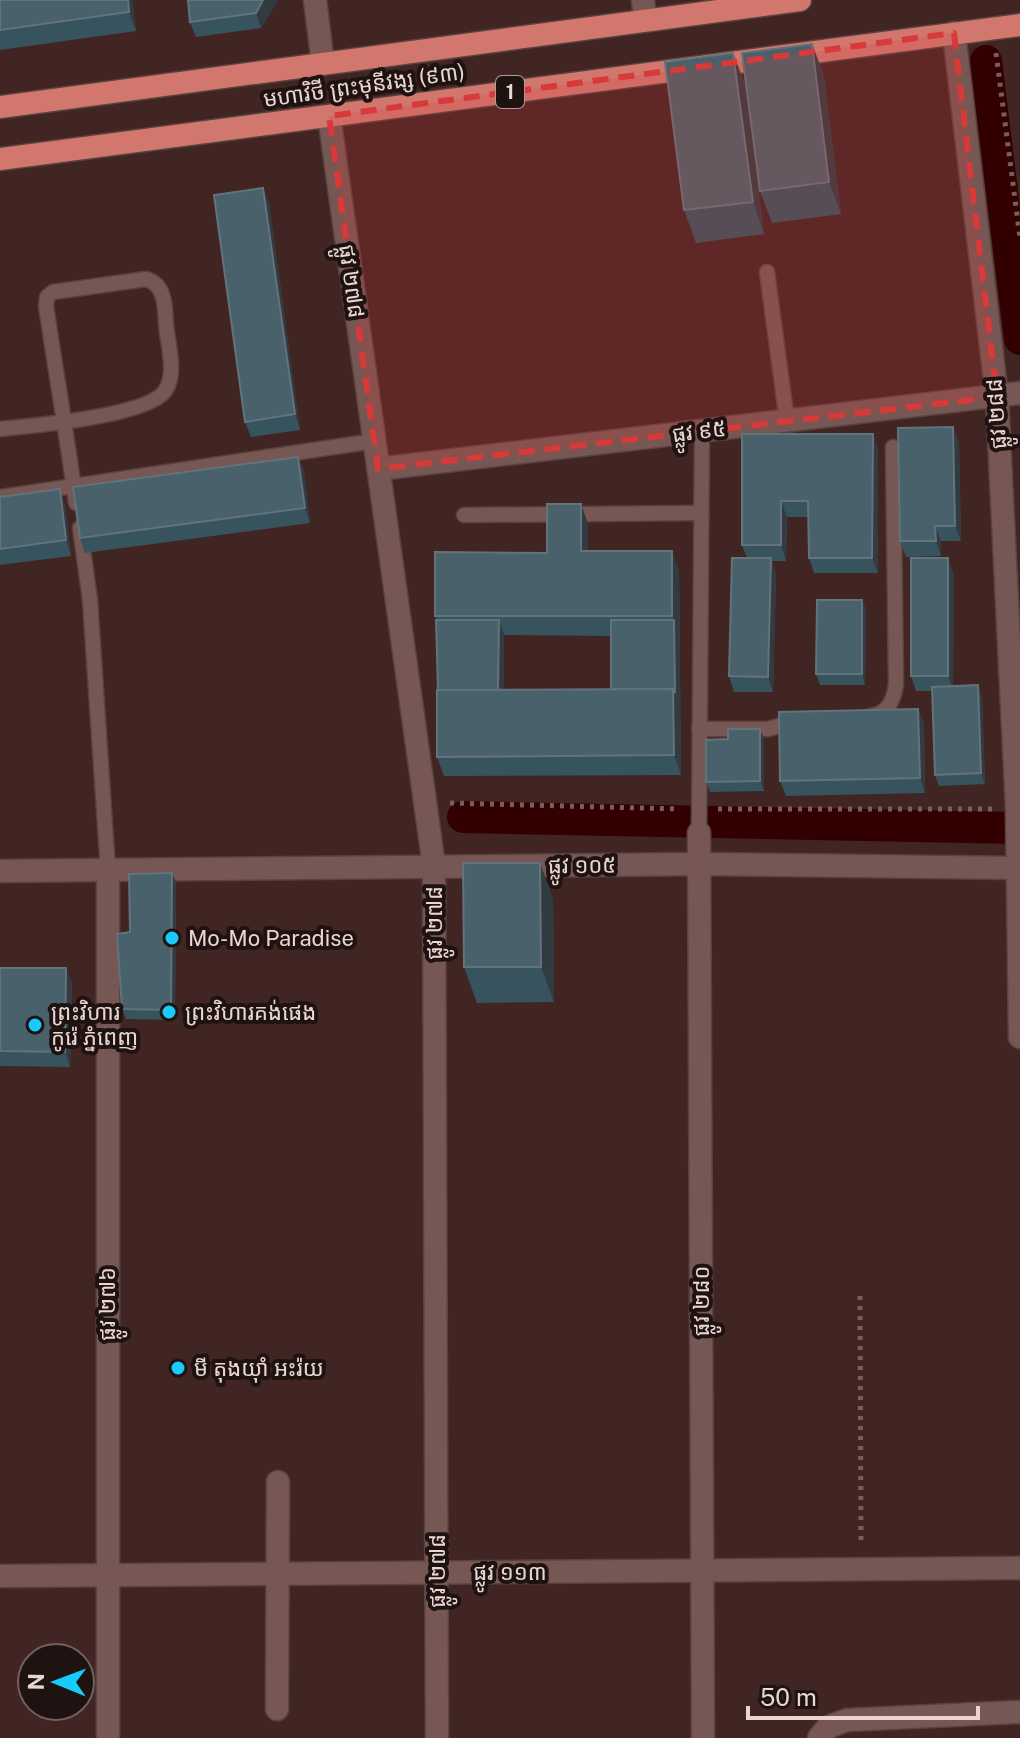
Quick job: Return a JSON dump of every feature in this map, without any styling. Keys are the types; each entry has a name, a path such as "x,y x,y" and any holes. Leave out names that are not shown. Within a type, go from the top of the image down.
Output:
{"highway":[{"name":"មហាវិថី ព្រះមុនីវង្ស (៩៣)","path":"0,107 323,64 644,10 800,0"},
{"name":"មហាវិថី ព្រះមុនីវង្ស (៩៣)","path":"0,159 1020,25"}],"street":[{"path":"315,0 323,64"},
{"name":"ផ្លូវ ២៨៨","path":"954,33 1008,395 1020,1037"},
{"name":"ផ្លូវ ២៧៨","path":"329,116 434,866 437,1738"},
{"name":"ផ្លូវ ៩៥","path":"378,469 1008,395"},
{"name":"ផ្លូវ ២៨០","path":"699,833 703,1738"},
{"name":"ផ្លូវ ១០៥","path":"0,871 699,864 1019,868"},
{"name":"ផ្លូវ ២៧៦","path":"108,870 108,1738"},
{"path":"277,1709 278,1482"},
{"name":"ផ្លូវ ១១៣","path":"0,1576 1020,1568"},
{"path":"819,1738 828,1727 847,1720 1020,1712"}],"lane":[{"path":"767,272 787,421"},
{"path":"0,429 64,423 152,402 165,391 171,376 164,296 154,281 130,281 53,292 47,297 64,423 90,600 108,870"},
{"path":"699,833 702,431"},
{"path":"0,497 374,441"},
{"path":"849,717 877,715 894,697 893,447"},
{"path":"464,515 701,513"},
{"path":"699,729 768,729 806,720"}],"path":[{"path":"992,28 1020,238"},
{"path":"860,1296 861,1569"}],"highlighted area":[{"path":"954,33 997,397 378,469 329,116"}],"building":[{"path":"0,0 128,0 129,12 0,30"},
{"path":"188,0 263,0 256,13 190,22"},
{"path":"812,44 829,182 760,191 742,53"},
{"path":"733,53 753,202 684,210 665,62"},
{"path":"263,188 295,414 245,422 214,195"},
{"path":"953,427 955,526 935,526 936,541 900,541 898,428"},
{"path":"742,434 873,434 872,558 809,558 808,501 781,501 781,545 742,545"},
{"path":"298,457 305,508 80,538 73,487"},
{"path":"60,489 66,540 0,549 0,497"},
{"path":"547,504 581,504 581,551 672,551 672,616 435,616 435,552 547,553"},
{"path":"732,558 771,558 768,677 729,676"},
{"path":"911,558 948,558 948,676 911,676"},
{"path":"817,600 862,600 862,674 816,674"},
{"path":"436,620 499,620 498,690 438,690"},
{"path":"611,620 674,620 675,693 673,689 611,689"},
{"path":"978,685 981,773 935,775 932,687"},
{"path":"673,689 674,755 437,757 437,690"},
{"path":"918,709 920,778 780,781 779,712"},
{"path":"728,729 760,729 760,781 706,782 706,740 728,739"},
{"path":"463,863 540,863 541,967 464,967"},
{"path":"172,873 171,1010 122,1009 117,934 130,932 129,874"},
{"path":"0,968 66,968 65,1052 0,1051"}],"waterway":[{"path":"986,61 1020,339"},
{"path":"463,817 1020,828"}],"place":[{"name":"Mo-Mo Paradise","path":"172,938"},
{"name":"ព្រះវិហារគង់ផេង","path":"169,1012"},
{"name":"ព្រះវិហារ កូរ៉េ ភ្នំពេញ","path":"35,1025"},
{"name":"មី តុងយ៉ាំ អះរ៉យ","path":"178,1368"}]}
